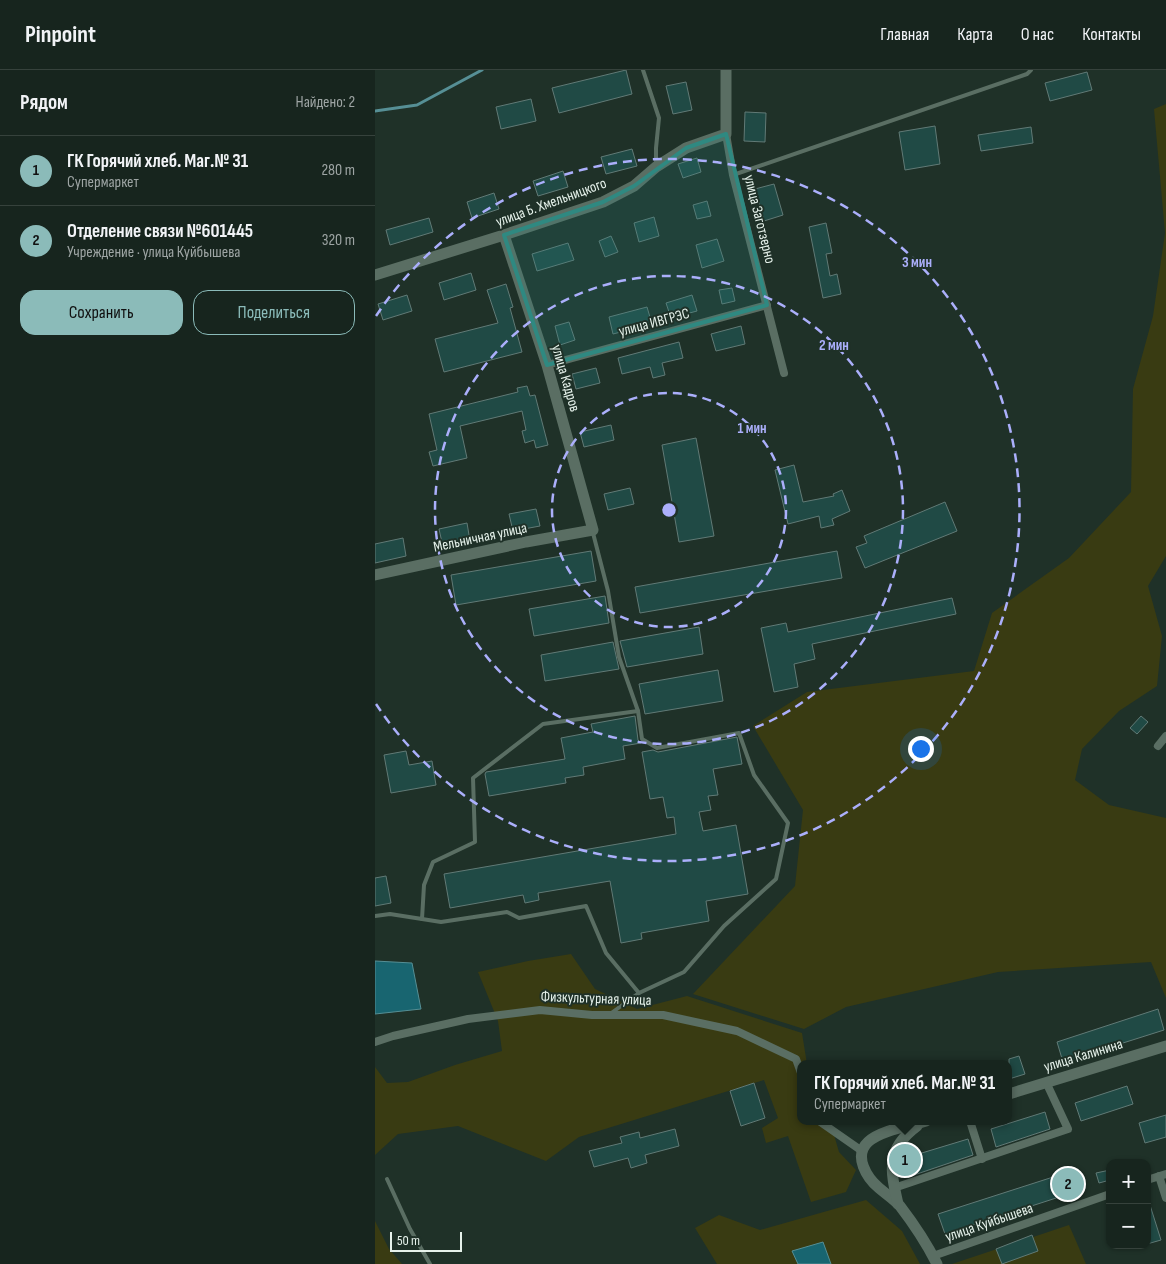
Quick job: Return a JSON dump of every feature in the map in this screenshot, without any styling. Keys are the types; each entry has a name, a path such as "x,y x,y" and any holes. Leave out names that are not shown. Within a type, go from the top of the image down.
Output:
{"street":[{"name":"улица Заготзерно","path":"726,70 726,134 733,175 784,373"},
{"name":"улица Б. Хмельницкого","path":"375,275 603,202 634,186 656,167 686,148 726,134"},
{"name":"улица Кадров","path":"504,235 547,365 593,530"},
{"name":"улица ИВГРЭС","path":"547,365 767,305"},
{"name":"Мельничная улица","path":"375,575 526,542 593,530"},
{"path":"1158,746 1166,736"},
{"name":"Физкультурная улица","path":"375,1042 393,1036 468,1019 540,1010 608,1016 663,1015 737,1032 796,1060 797,1063"},
{"name":"улица Калинина","path":"1012,1093 1166,1046"},
{"path":"878,1188 894,1188 1068,1129 1046,1082"},
{"path":"825,1125 862,1151"},
{"path":"913,1125 877,1136 868,1142 862,1151 864,1168 878,1188 898,1204 935,1260"},
{"path":"898,1204 891,1169 893,1156 897,1145 905,1135 919,1125"},
{"path":"971,1125 983,1159"},
{"path":"887,1133 893,1135 897,1140 897,1145"},
{"path":"1162,1175 1166,1198"},
{"name":"улица Куйбышева","path":"935,1260 1106,1196"}],"lane":[{"path":"643,70 659,118 656,167"},
{"path":"733,175 1027,74 1031,70"},
{"path":"593,530 608,591 619,657 638,711 642,739 657,748 739,733 754,775 789,823 775,879 724,926 684,972 639,993 608,1016"},
{"path":"422,919 423,884 433,862 475,842 473,778 543,724 638,711"},
{"path":"375,916 390,914 441,922 507,912 519,918 586,906 606,953 639,993"},
{"path":"387,1179 410,1229 430,1264"}],"highlighted area":[{"path":"726,134 767,305 547,365 504,235 603,202 634,186 686,148"}],"green space":[{"path":"1166,104 1166,556 1148,586 1162,636 1157,686 1119,711 1082,749 1075,780 1109,805 1166,818 1166,998 1151,962 998,972 846,1007 804,1029 693,994 795,886 803,810 753,726 807,692 974,671 992,613 1069,558 1131,492 1133,389 1153,316 1165,233 1154,109"},
{"path":"571,954 595,989 637,1009 687,996 802,1033 806,1060 797,1060 797,1125 831,1125 839,1152 856,1170 846,1192 811,1202 788,1136 766,1143 762,1128 778,1118 764,1080 579,1137 546,1161 458,1126 398,1134 375,1155 375,1067 387,1083 408,1082 502,1051 498,1021 478,972"},
{"path":"866,1200 902,1231 920,1264 831,1264 823,1242 792,1251 798,1264 717,1264 695,1228 719,1215 760,1230"},
{"path":"375,1221 389,1249 402,1264 375,1264"},
{"path":"1069,1225 1086,1264 952,1264"}],"water":[{"path":"375,961 412,963 421,1009 375,1014"},
{"path":"823,1242 831,1264 798,1264 792,1251"}],"building":[{"path":"626,70 632,94 559,113 552,88"},
{"path":"1087,72 1092,90 1050,101 1045,83"},
{"path":"686,82 692,110 673,114 666,86"},
{"path":"531,99 536,121 501,129 496,107"},
{"path":"745,112 766,113 765,142 744,141"},
{"path":"935,126 940,164 905,170 899,132"},
{"path":"1031,127 1033,143 981,151 978,135"},
{"path":"632,149 637,166 606,174 601,157"},
{"path":"697,158 701,172 683,178 678,164"},
{"path":"563,171 568,187 538,196 533,181"},
{"path":"774,184 783,215 764,221 755,189"},
{"path":"494,193 499,209 472,218 467,202"},
{"path":"707,201 711,216 697,219 693,205"},
{"path":"654,217 659,236 639,242 634,223"},
{"path":"429,218 433,232 390,245 386,230"},
{"path":"826,223 832,253 826,254 830,276 837,274 841,294 823,298 809,227"},
{"path":"611,236 618,252 605,257 599,241"},
{"path":"717,239 724,261 702,268 696,245"},
{"path":"568,243 574,260 537,271 532,254"},
{"path":"471,273 476,290 444,300 439,283"},
{"path":"506,284 513,307 510,308 522,352 444,372 435,339 498,323 487,290"},
{"path":"732,288 735,301 722,304 719,290"},
{"path":"407,295 412,311 383,320 378,304"},
{"path":"692,295 697,311 671,318 666,303"},
{"path":"647,307 652,324 613,334 609,317"},
{"path":"569,322 575,340 560,345 555,326"},
{"path":"741,326 745,344 716,351 711,334"},
{"path":"679,342 683,358 662,363 665,375 653,378 650,367 622,374 618,358"},
{"path":"596,368 600,383 576,389 572,374"},
{"path":"527,386 530,396 535,395 548,445 536,448 534,440 525,443 522,431 526,430 522,411 460,426 467,458 433,466 429,452 437,450 429,414 518,392 517,388"},
{"path":"611,425 614,440 584,447 580,432"},
{"path":"696,438 714,536 679,542 662,445"},
{"path":"794,465 803,502 834,496 833,494 842,490 850,511 832,519 834,525 821,528 819,516 788,524 775,470"},
{"path":"630,488 634,504 608,510 604,494"},
{"path":"945,502 957,531 865,568 856,547 867,543 864,536"},
{"path":"536,509 540,526 513,531 509,514"},
{"path":"467,523 470,541 443,547 439,529"},
{"path":"403,538 406,556 375,563 375,544"},
{"path":"591,551 596,581 456,605 451,575"},
{"path":"837,551 842,578 640,613 635,587"},
{"path":"605,596 609,623 534,636 529,609"},
{"path":"952,598 956,614 812,644 815,659 794,664 798,687 774,692 761,628 786,623 788,632"},
{"path":"699,627 703,654 627,667 620,641"},
{"path":"613,642 619,669 545,681 541,655"},
{"path":"718,670 723,701 645,714 639,684"},
{"path":"635,716 638,740 641,743 623,746 625,759 583,767 584,775 565,778 566,783 489,796 486,772 565,759 561,738 593,732 591,724"},
{"path":"1141,716 1148,722 1137,734 1130,728"},
{"path":"737,737 742,764 713,769 718,795 708,796 711,810 699,812 703,831 736,825 748,894 706,901 709,921 641,933 642,939 621,943 610,881 538,893 539,900 525,903 523,895 450,908 444,874 676,834 674,817 667,818 663,797 650,799 642,752 653,750 658,752"},
{"path":"406,751 409,765 432,761 436,785 391,793 384,755"},
{"path":"386,876 391,903 375,906 375,878"},
{"path":"1158,1009 1164,1030 1063,1062 1057,1042"},
{"path":"1019,1056 1025,1074 1012,1078 1012,1060 1009,1059"},
{"path":"754,1083 765,1118 741,1126 730,1091"},
{"path":"1127,1086 1133,1104 1081,1121 1075,1103"},
{"path":"1045,1112 1050,1129 996,1147 991,1129 1004,1125 1012,1125 1012,1122"},
{"path":"1166,1115 1166,1137 1145,1143 1139,1123"},
{"path":"675,1129 679,1146 645,1155 647,1163 631,1168 628,1158 594,1167 589,1151 622,1143 620,1137 639,1132 640,1138"},
{"path":"968,1139 973,1155 908,1177 902,1159"},
{"path":"1078,1169 1084,1189 945,1234 938,1214"},
{"path":"1106,1171 1106,1181 1099,1183 1096,1173"},
{"path":"1151,1208 1161,1240 1151,1243"},
{"path":"1032,1235 1038,1251 1002,1264 996,1249"}],"waterway":[{"path":"375,111 417,105 482,70"}],"place":[{"name":"ГК Горячий хлеб. Маг.№ 31","path":"905,1160"},
{"name":"Отделение связи №601445","path":"1068,1184"}]}
